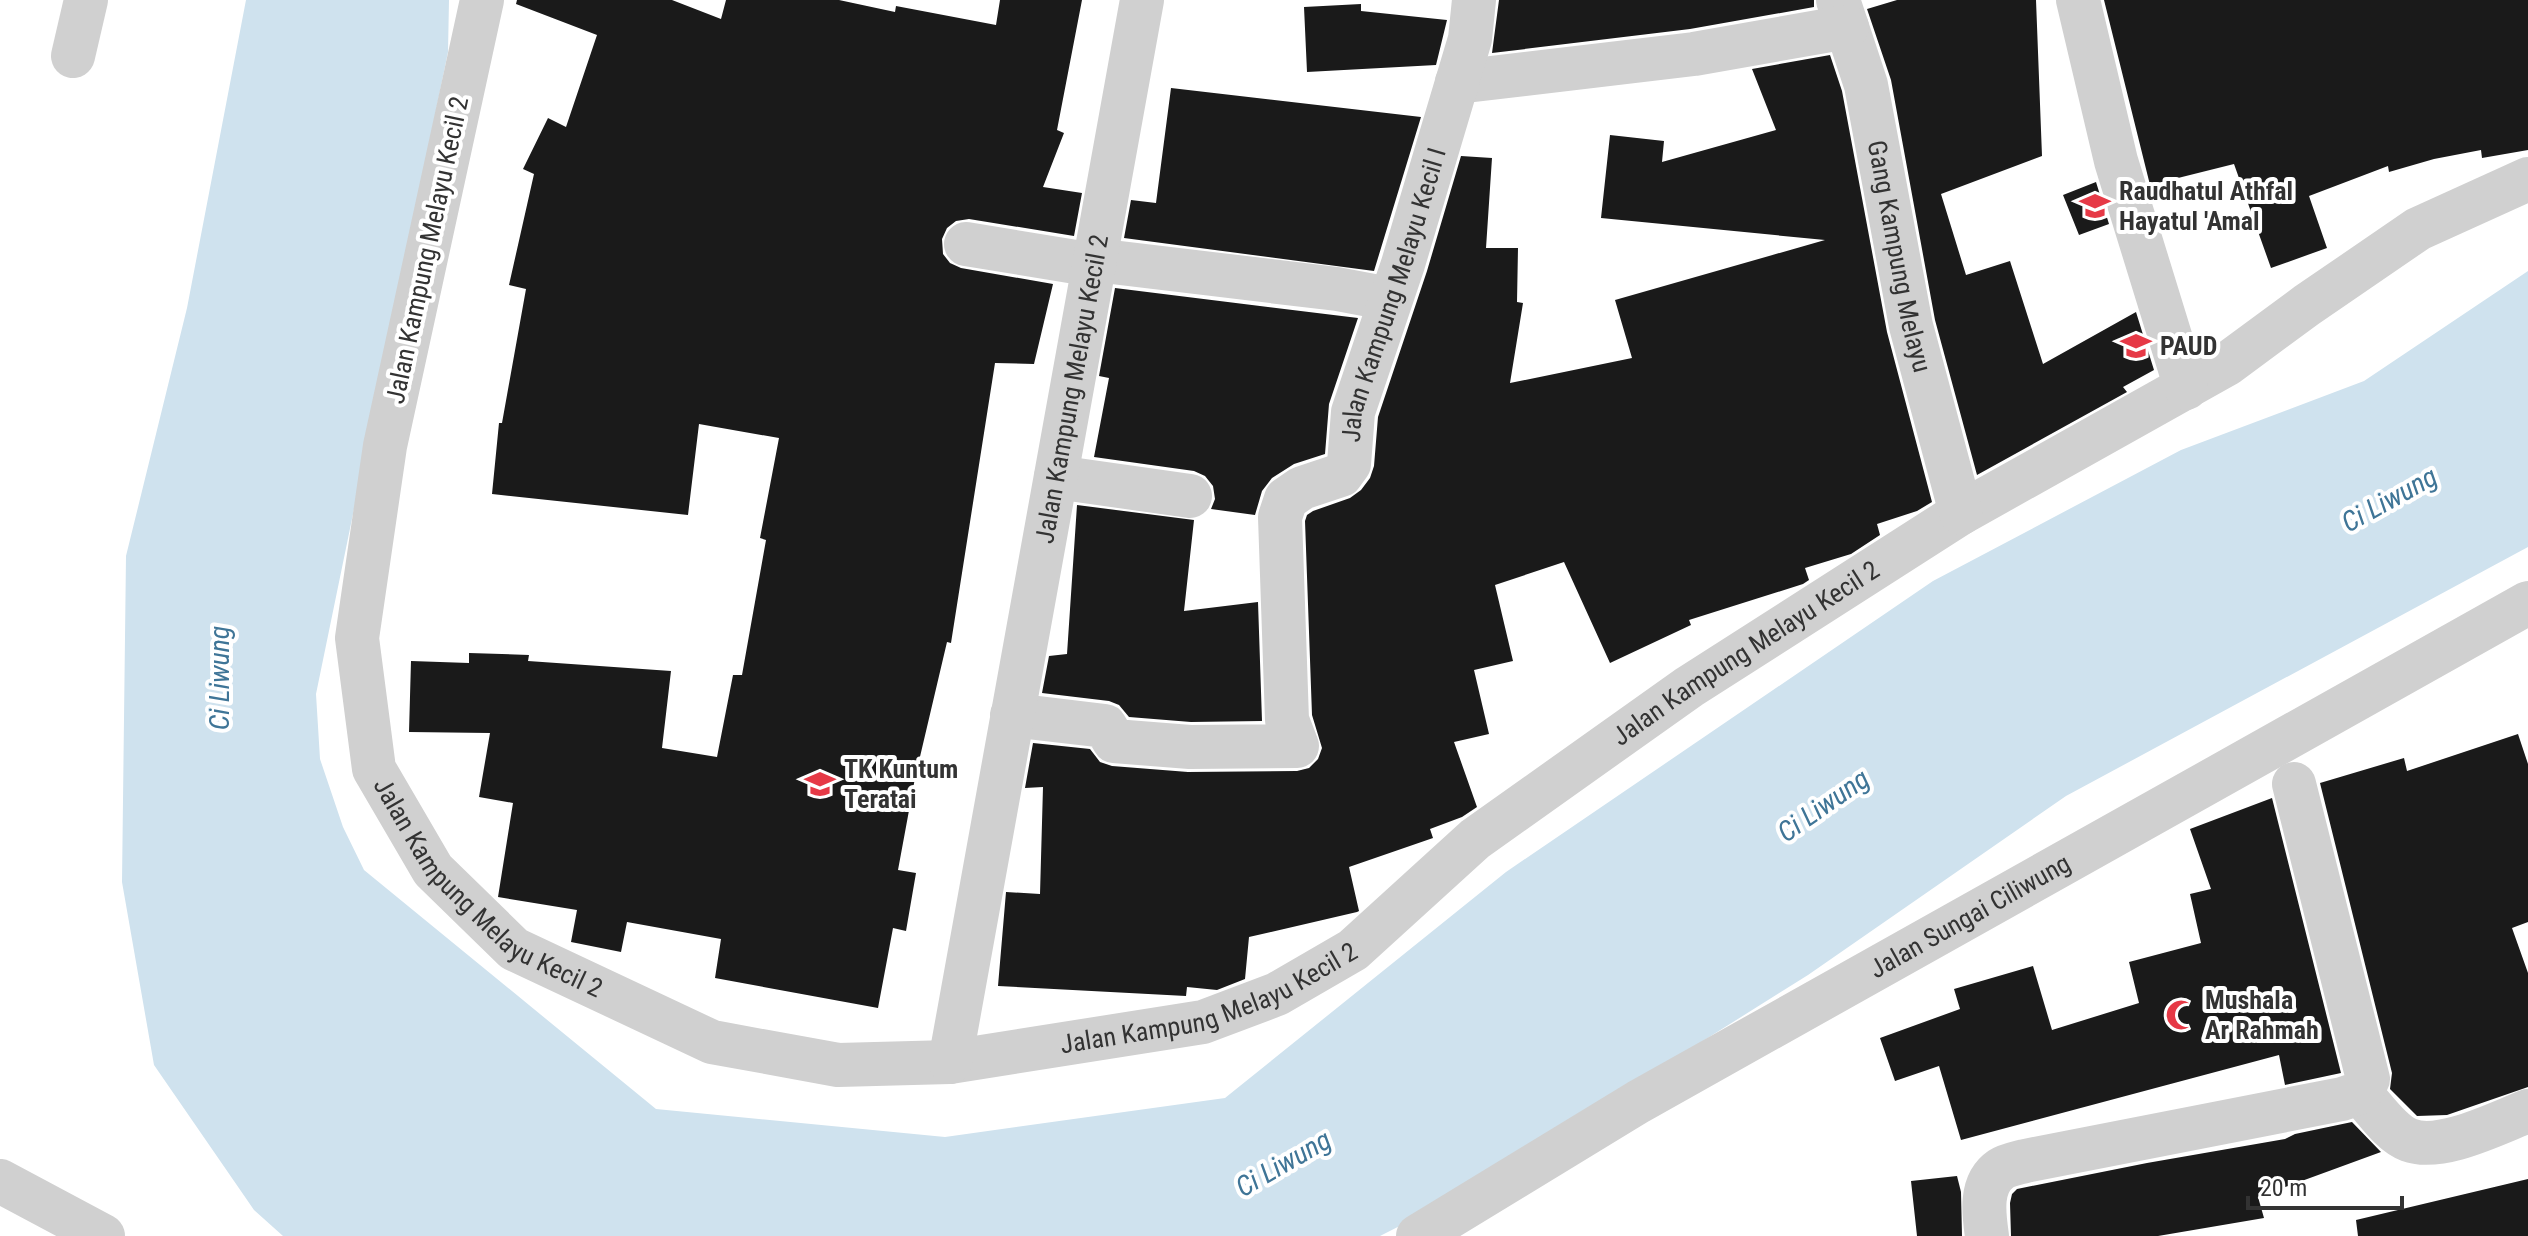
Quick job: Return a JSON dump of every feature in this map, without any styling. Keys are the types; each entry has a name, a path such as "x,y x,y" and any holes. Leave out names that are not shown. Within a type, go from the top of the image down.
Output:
{"street":[{"path":"73,56 86,0"},
{"name":"Jalan Kampung Melayu Kecil 2","path":"482,0 385,446 357,638 374,769 433,870 514,949 712,1042 838,1065 950,1062 1203,1022 1277,994 1353,950 1475,839 1689,687 1961,513 2227,364 2418,229 2528,179"},
{"name":"Jalan Kampung Melayu Kecil 2","path":"950,1062 1142,0"},
{"name":"Jalan Kampung Melayu Kecil I","path":"1012,715 1105,726 1114,741 1190,747 1297,746 1287,720 1280,517 1286,499 1302,488 1341,475 1349,464 1353,412 1470,39 1474,0"},
{"path":"2078,0 2116,161 2186,388"},
{"path":"1457,82 1694,54 1843,13"},
{"name":"Gang Kampung Melayu","path":"1843,13 1866,85 1911,326 1961,513"},
{"path":"966,244 1337,289 1390,299"},
{"path":"1056,477 1190,496"},
{"name":"Jalan Sungai Ciliwung","path":"1418,1236 1638,1102 2528,603"},
{"path":"1987,1236 1984,1197 2001,1169 2025,1161 2360,1093 2368,1079 2294,784"},
{"path":"2360,1093 2408,1140 2429,1143 2452,1140 2528,1111"},
{"path":"0,1181 103,1236"}],"water":[{"name":"Ci Liwung","path":"246,0 449,0 448,52 316,694 320,759 343,827 364,870 656,1109 945,1137 1225,1098 1506,872 1933,581 2181,450 2364,381 2528,271 2528,547 2066,796 1808,975 1443,1204 1380,1236 283,1236 254,1210 154,1065 122,882 126,556 187,308"}],"building":[{"path":"517,0 672,0 721,19 726,0 839,0 895,12 896,6 996,25 1000,0 1082,0 1057,130 1064,133 1043,187 1082,193 1074,236 969,219 956,221 947,228 942,239 943,254 950,263 961,268 1053,284 1034,364 995,363 951,643 947,642 915,778 898,870 916,873 906,931 893,928 878,1008 715,978 721,939 627,922 621,952 571,942 577,910 498,897 513,803 479,797 490,733 409,732 411,661 469,663 469,653 529,655 528,661 671,671 662,748 717,757 733,675 742,675 766,540 760,538 779,438 699,424 688,515 492,494 499,423 502,423 526,289 509,285 534,174 523,169 548,118 566,127 597,35 516,4"},
{"path":"1499,0 1814,0 1814,7 1690,29 1492,53"},
{"path":"1897,0 2036,0 2042,156 1941,194 1966,275 2010,261 2043,364 2136,312 2154,370 2123,387 2127,392 1977,475 1935,320 1891,80 1867,9"},
{"path":"2104,0 2528,0 2528,150 2482,158 2481,150 2389,172 2388,166 2309,196 2327,248 2271,268 2234,164 2150,185"},
{"path":"1361,4 1361,11 1447,20 1436,65 1307,72 1304,7"},
{"path":"1830,55 1842,91 1887,332 1932,502 1917,511 1877,524 1880,535 1851,554 1805,568 1809,580 1803,584 1689,620 1691,625 1610,663 1564,562 1495,585 1513,661 1474,670 1489,734 1454,742 1477,807 1462,817 1430,829 1433,838 1349,867 1359,911 1249,937 1245,979 1217,990 1187,987 1186,996 998,986 1006,892 1040,894 1043,787 1025,788 1033,743 1090,749 1100,762 1112,766 1188,772 1297,771 1309,768 1318,759 1322,748 1312,715 1305,521 1313,511 1350,498 1370,478 1374,466 1378,417 1427,271 1461,156 1492,158 1486,248 1518,248 1517,302 1523,303 1510,383 1632,358 1615,300 1825,240 1601,218 1610,135 1664,141 1662,162 1776,130 1752,69"},
{"path":"1171,88 1421,117 1374,271 1124,238 1131,200 1156,203"},
{"name":"Raudhatul Athfal Hayatul 'Amal","path":"2096,182 2109,224 2079,235 2063,195"},
{"path":"1115,288 1358,318 1329,404 1325,454 1294,464 1272,478 1262,491 1255,515 1211,509 1215,499 1213,486 1205,476 1194,471 1094,457 1109,378 1099,376"},
{"path":"1077,505 1194,520 1184,611 1258,602 1262,721 1191,722 1129,717 1119,705 1109,701 1042,693 1049,656 1067,654"},
{"path":"2518,734 2528,764 2528,922 2512,928 2528,973 2528,1087 2447,1115 2417,1116 2390,1089 2392,1073 2320,783 2404,758 2407,771"},
{"path":"2272,798 2341,1073 2285,1085 2279,1055 1961,1140 1939,1066 1895,1081 1880,1038 1960,1009 1954,989 2033,966 2052,1030 2139,1003 2129,962 2201,943 2190,894 2211,889 2190,829"},
{"path":"2352,1122 2381,1152 2258,1197 2264,1218 2158,1236 2011,1236 2010,1203 2017,1189 2285,1139"},
{"path":"1957,1176 1961,1192 1962,1236 1917,1236 1911,1181"},
{"path":"2528,1179 2528,1236 2358,1236 2356,1220"}],"place":[{"name":"Raudhatul Athfal Hayatul 'Amal","path":"2095,206"},
{"name":"PAUD","path":"2136,346"},
{"name":"TK Kuntum Teratai","path":"820,784"},
{"name":"Mushala Ar Rahmah","path":"2181,1015"}]}
